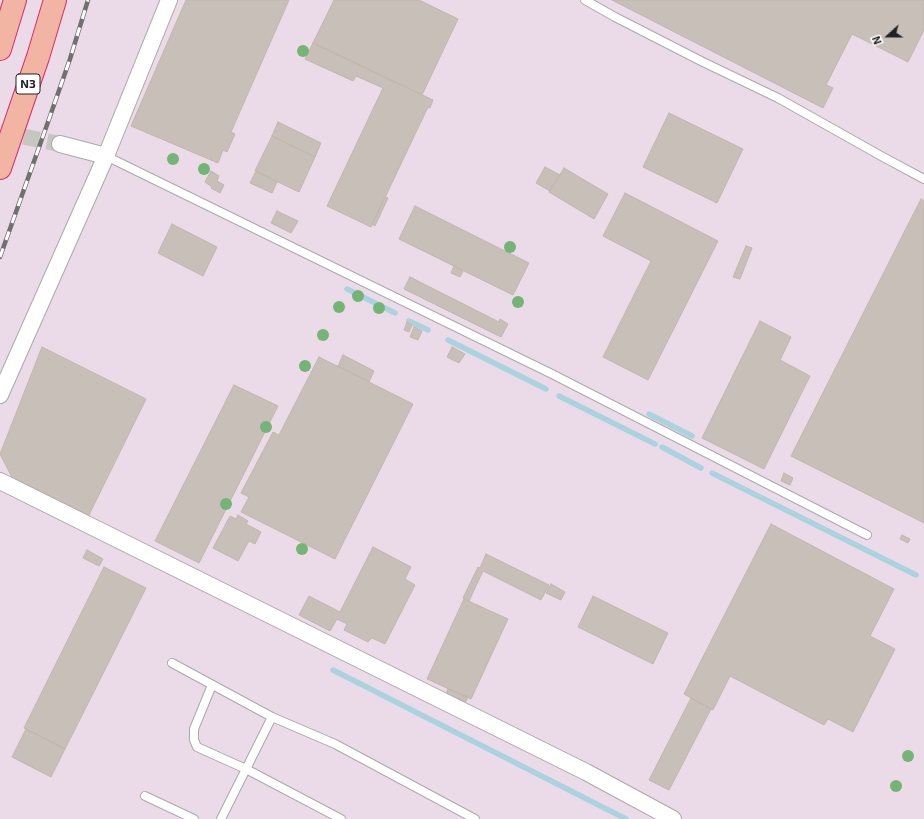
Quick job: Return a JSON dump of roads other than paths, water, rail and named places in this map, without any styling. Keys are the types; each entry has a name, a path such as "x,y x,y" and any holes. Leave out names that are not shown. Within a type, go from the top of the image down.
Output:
{"highway":[{"path":"0,49 15,0"},
{"name":"N3","path":"0,168 38,57 55,0"}],"street":[{"path":"0,395 106,156 169,0"},
{"path":"60,144 106,156"},
{"path":"0,481 586,772 673,819"}],"lane":[{"path":"585,0 615,18 778,98 883,157 924,178"},
{"path":"106,156 552,374 867,535"},
{"path":"172,663 272,717 335,744 475,819"},
{"path":"212,685 194,729 194,740 197,747 246,769 341,819"},
{"path":"221,819 272,717"},
{"path":"145,796 194,819"}],"waterway":[{"path":"347,289 395,313"},
{"path":"409,321 428,330"},
{"path":"448,340 546,389"},
{"path":"559,396 655,444"},
{"path":"649,414 692,436"},
{"path":"662,447 701,468"},
{"path":"712,473 916,575"},
{"path":"333,670 626,819"}],"tunnel":[{"path":"0,132 60,144"}],"railway":[{"path":"0,257 70,59 88,0"}]}
